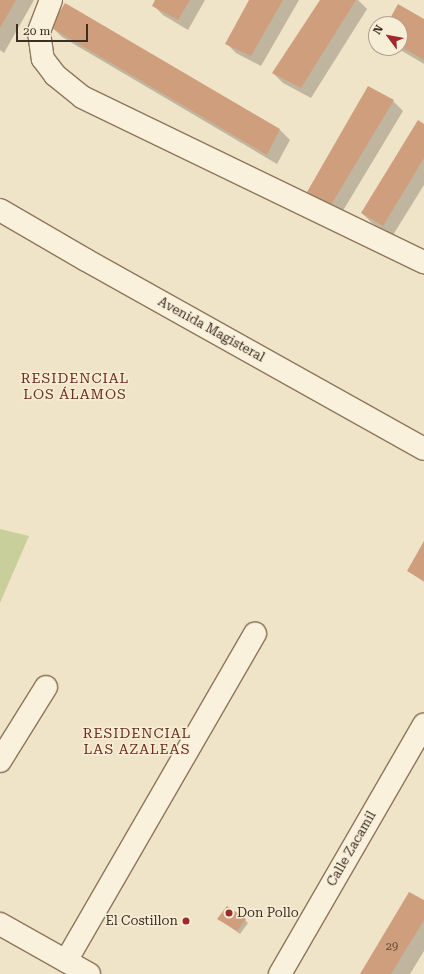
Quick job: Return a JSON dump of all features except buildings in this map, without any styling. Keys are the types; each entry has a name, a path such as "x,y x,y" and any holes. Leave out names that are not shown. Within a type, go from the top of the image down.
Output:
{"street":[{"path":"51,0 38,32 43,59 55,75 82,97 424,262"},
{"name":"Avenida Magisteral","path":"0,210 92,264 424,449"},
{"path":"66,961 255,634"},
{"path":"0,761 46,687"},
{"name":"Calle Zacamil","path":"280,974 424,724"},
{"path":"0,924 89,974"}],"green space":[{"path":"0,529 29,536 0,603"}],"place":[{"name":"Don Pollo","path":"229,913"},
{"name":"El Costillon","path":"186,921"}],"district":[{"name":"RESIDENCIAL LOS ÁLAMOS","path":"75,386"},
{"name":"RESIDENCIAL LAS AZALEAS","path":"137,742"}]}
